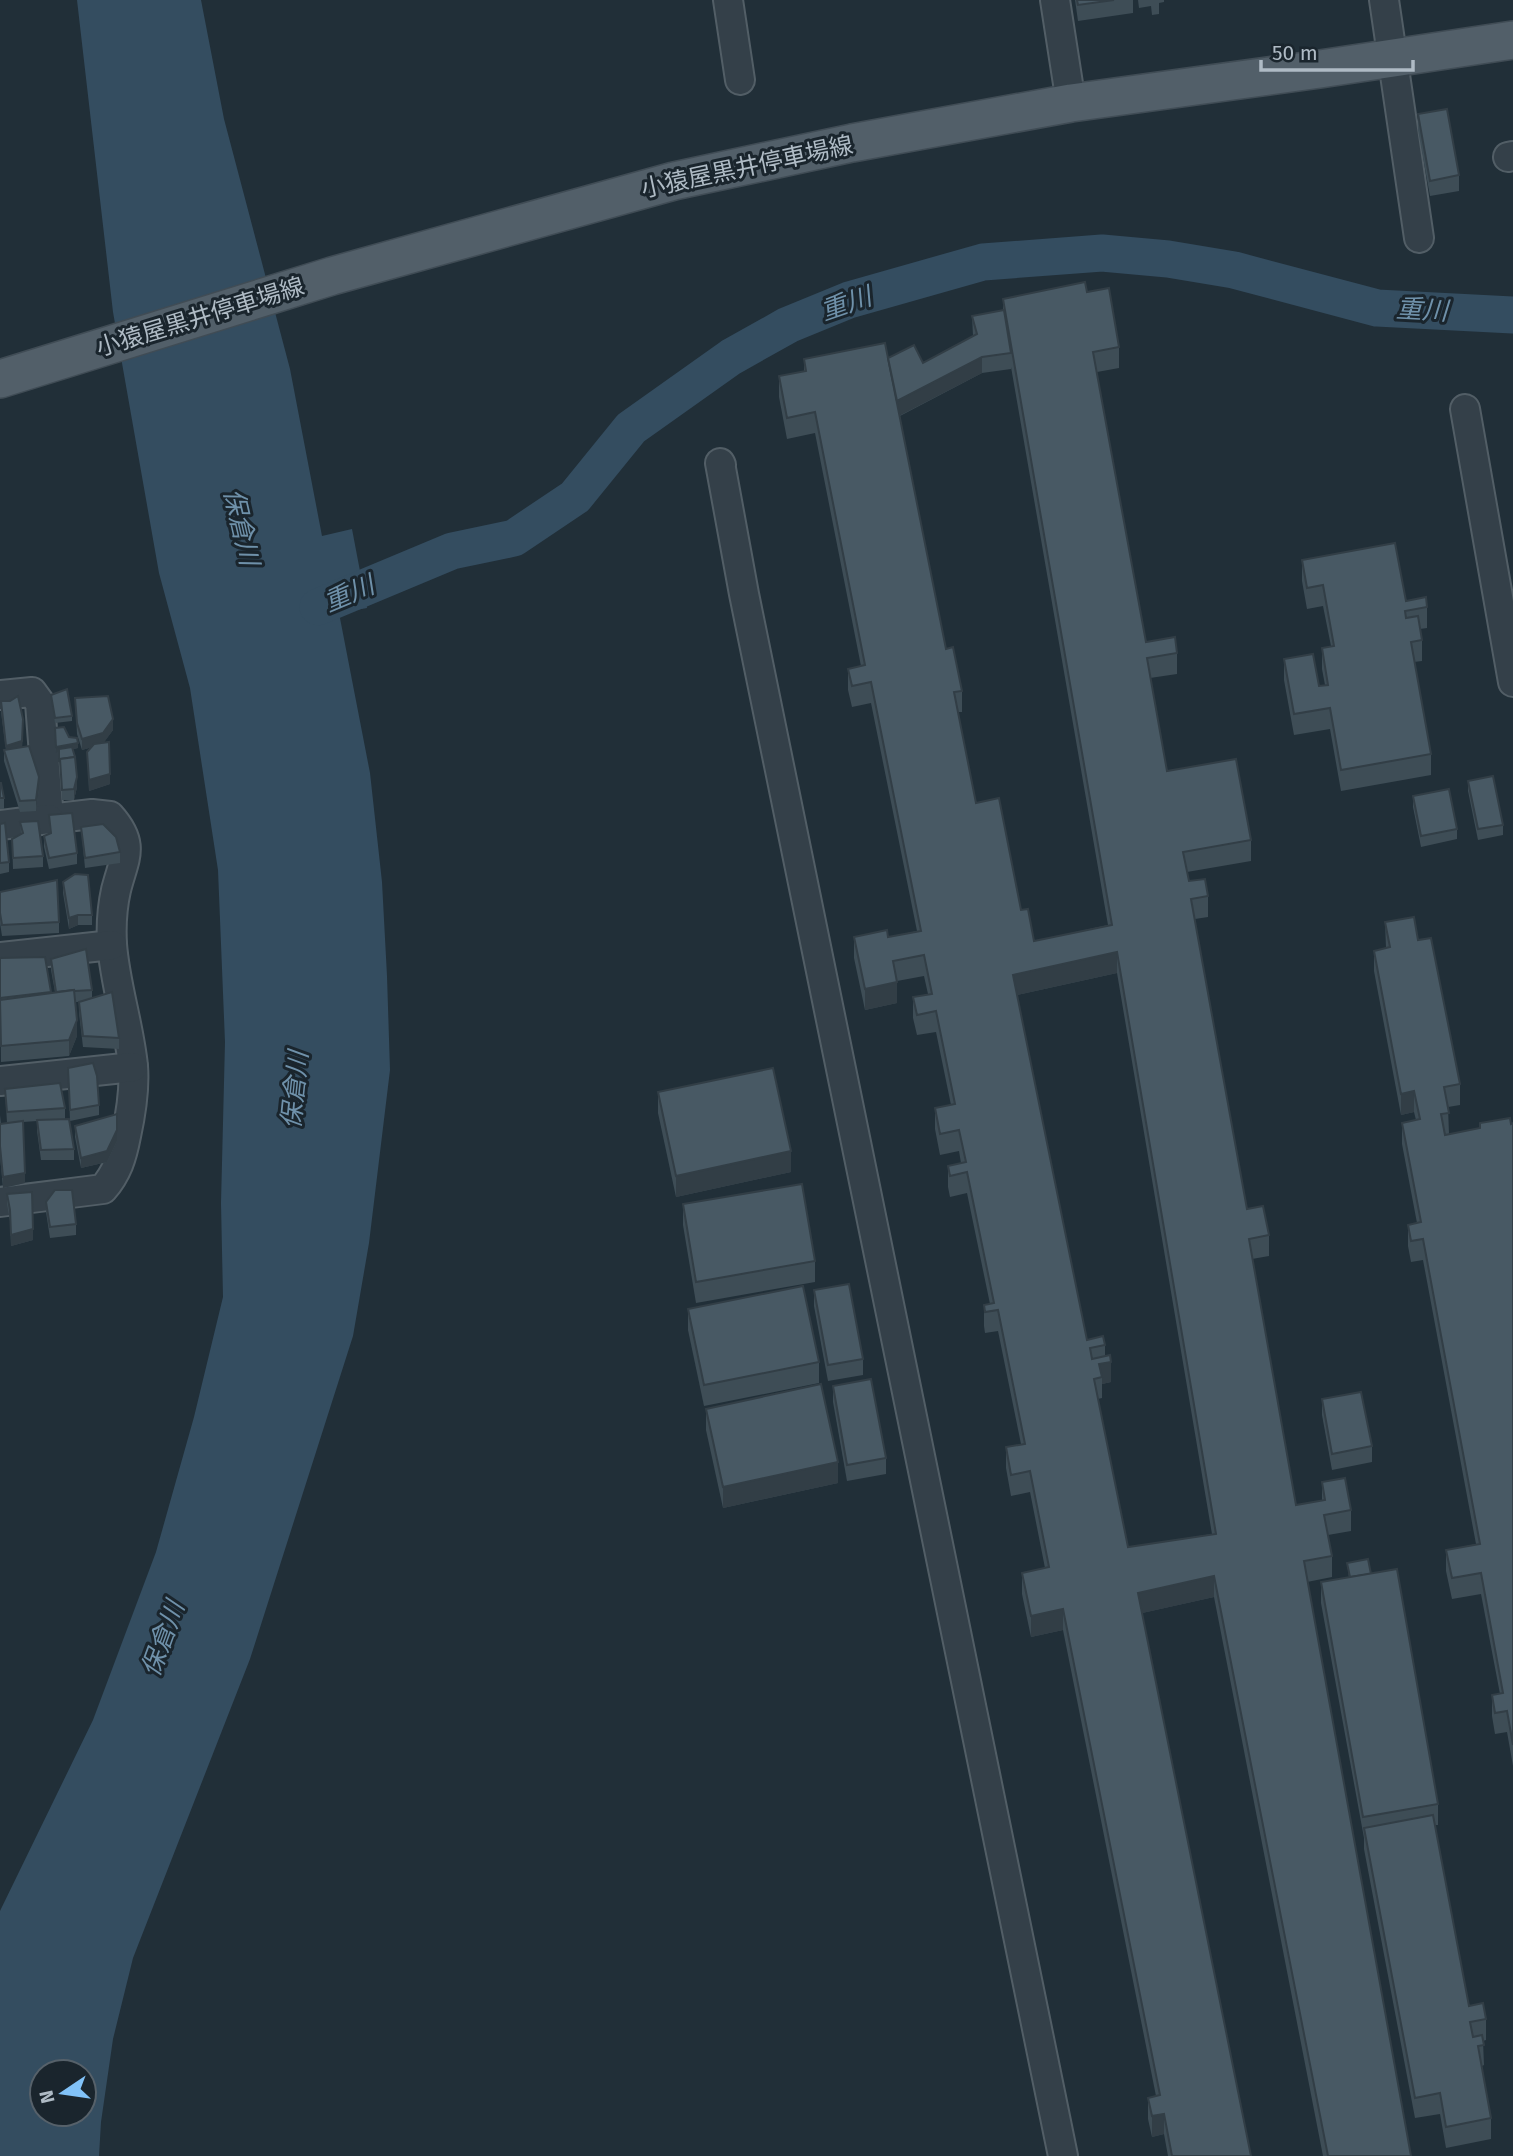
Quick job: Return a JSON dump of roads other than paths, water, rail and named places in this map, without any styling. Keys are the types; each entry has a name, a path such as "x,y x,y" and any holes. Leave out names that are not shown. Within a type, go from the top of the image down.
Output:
{"main road":[{"name":"小猿屋黒井停車場線","path":"1,378 332,276 674,181 852,143 1071,103 1513,40"}],"street":[{"path":"728,0 740,80"},
{"path":"1055,0 1071,103"},
{"path":"1384,0 1419,237"},
{"path":"1465,410 1513,682"},
{"path":"721,465 720,463 744,594 1063,2156"},
{"path":"0,695 32,692 40,703 49,820"},
{"path":"0,825 92,814 110,816 121,828 126,846 124,869 112,909 112,945 133,1067 133,1103 122,1156 114,1177 103,1189 0,1202"},
{"path":"0,957 112,945"},
{"path":"0,1081 133,1067"}],"water":[{"name":"保倉川","path":"77,0 201,0 224,119 290,369 322,536 352,529 367,608 339,613 370,773 382,882 390,1070 369,1243 353,1336 250,1659 133,1958 113,2039 99,2156 0,2156 0,1911 93,1720 156,1552 194,1417 223,1297 221,1203 225,1042 218,870 190,688 159,573 113,312"}],"waterway":[{"name":"重川","path":"318,607 452,551 514,538 575,497 631,428 731,357 788,325 849,300 983,262 1102,253 1168,259 1234,270 1377,308 1513,315"}]}
